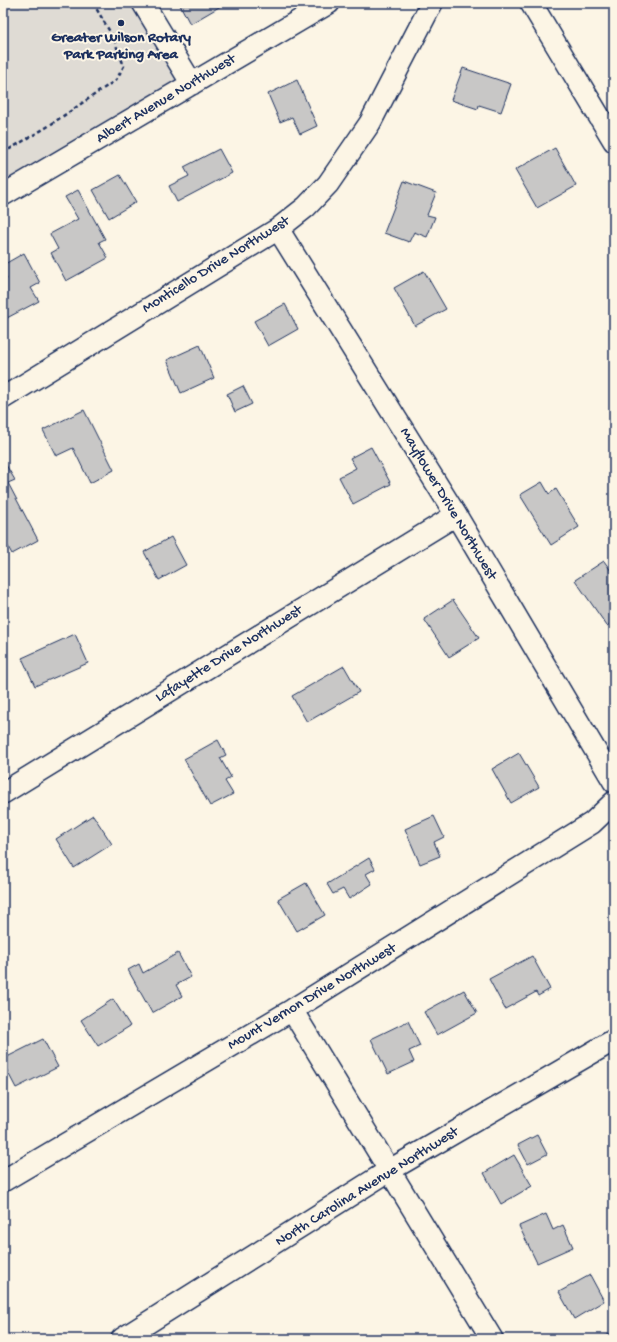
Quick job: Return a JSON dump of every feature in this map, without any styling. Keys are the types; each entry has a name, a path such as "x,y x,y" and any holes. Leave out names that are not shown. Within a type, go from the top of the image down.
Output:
{"street":[{"path":"143,3 192,84"},
{"name":"Albert Avenue Northwest","path":"3,195 329,3"},
{"name":"Monticello Drive Northwest","path":"3,398 278,229 306,207 328,184 370,123 432,3"},
{"path":"531,3 614,141"},
{"name":"Mayflower Drive Northwest","path":"278,229 456,515 614,782"},
{"name":"Lafayette Drive Northwest","path":"3,793 456,515"},
{"name":"Mount Vernon Drive Northwest","path":"3,1181 292,1010 592,823 614,802"},
{"path":"292,1010 492,1339"},
{"name":"North Carolina Avenue Northwest","path":"122,1339 390,1170 614,1040"}],"path":[{"path":"3,153 46,127 116,80 124,66 113,37 93,3"}],"shaded area":[{"path":"3,3 141,3 192,84 3,185"}],"building":[{"path":"179,3 226,3 190,24"},
{"path":"463,68 511,84 501,112 479,105 478,109 451,100"},
{"path":"297,80 317,126 300,134 292,117 280,122 268,94"},
{"path":"555,148 576,186 537,208 515,170"},
{"path":"219,149 232,173 177,202 169,186 189,176 184,167"},
{"path":"120,175 136,202 109,218 93,190"},
{"path":"404,181 436,193 427,215 435,217 427,237 414,232 409,242 384,233"},
{"path":"78,190 105,239 99,242 108,258 66,281 51,253 58,249 50,234 78,219 65,197"},
{"path":"24,253 40,283 31,288 39,301 5,319 3,315 3,281 7,279 3,272 3,265"},
{"path":"424,271 446,309 415,326 394,288"},
{"path":"285,304 298,329 268,346 254,321"},
{"path":"200,345 214,378 181,393 167,360"},
{"path":"243,386 252,404 235,412 227,394"},
{"path":"84,410 114,470 90,483 73,448 56,456 43,430"},
{"path":"371,447 391,484 353,504 339,477 356,468 350,458"},
{"path":"6,465 15,480 8,483 38,540 12,554 6,543 3,544 3,466"},
{"path":"542,482 549,494 556,489 579,527 551,545 520,495"},
{"path":"171,537 186,565 159,580 144,552"},
{"path":"604,561 614,575 614,621 607,626 575,580"},
{"path":"453,600 479,638 449,657 424,619"},
{"path":"75,634 88,663 35,686 22,658"},
{"path":"344,666 359,692 307,722 292,696"},
{"path":"218,740 226,755 220,758 231,777 225,781 233,794 210,806 184,759"},
{"path":"519,753 539,787 511,803 492,769"},
{"path":"93,815 112,844 74,868 56,839"},
{"path":"434,816 444,837 434,842 440,856 420,864 405,829"},
{"path":"369,858 375,869 366,874 372,884 349,899 343,889 333,894 327,884"},
{"path":"306,883 325,915 297,931 278,899"},
{"path":"178,953 191,977 176,985 182,996 152,1013 128,970 139,964 143,973"},
{"path":"532,956 550,989 538,996 536,992 505,1009 489,979"},
{"path":"464,990 477,1013 437,1035 424,1012"},
{"path":"113,999 130,1026 98,1046 81,1020"},
{"path":"408,1021 420,1046 409,1051 414,1062 388,1074 371,1039"},
{"path":"43,1039 58,1067 16,1088 3,1063 3,1059"},
{"path":"537,1135 547,1154 528,1164 518,1145"},
{"path":"514,1155 532,1186 501,1204 484,1173"},
{"path":"546,1214 553,1230 563,1225 573,1247 537,1263 519,1226"},
{"path":"590,1275 604,1301 574,1319 559,1292"},
{"path":"614,1332 614,1339 599,1339"}],"place":[{"name":"Greater Wilson Rotary Park Parking Area","path":"121,23"}]}
